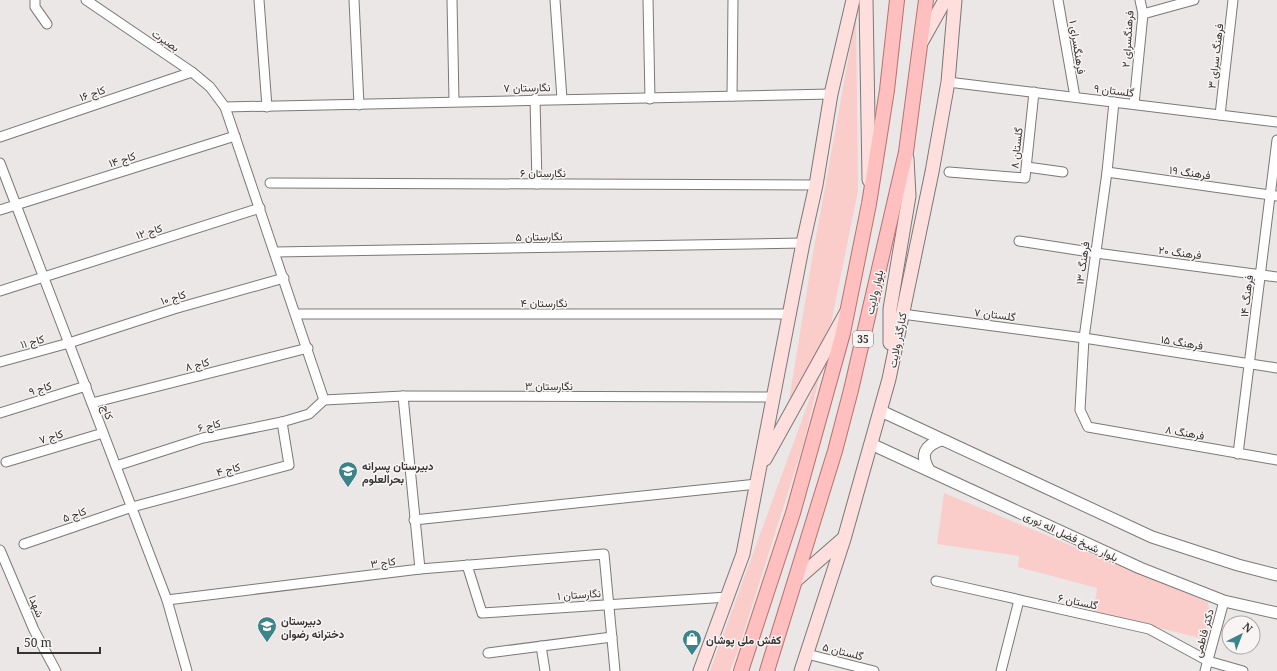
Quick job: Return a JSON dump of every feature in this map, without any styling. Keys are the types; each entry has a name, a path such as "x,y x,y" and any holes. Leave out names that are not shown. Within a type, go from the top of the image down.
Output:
{"main road":[{"path":"700,671 743,554 791,314 803,243 816,185 831,94 853,0"},
{"path":"866,0 869,204"},
{"name":"بلوار ولایت","path":"741,671 793,513 838,356 869,204 887,90 898,0"},
{"name":"بلوار ولایت","path":"767,671 835,451 851,390 906,152 922,41 926,0"},
{"path":"922,41 945,0"},
{"name":"کنارگذر ولایت","path":"801,671 844,538 889,379 932,172 948,82 955,0"},
{"path":"889,379 890,308 909,196 906,152"},
{"path":"760,468 849,308"},
{"path":"795,581 844,538"}],"street":[{"path":"34,0 35,7 46,24"},
{"name":"بصیرت","path":"86,0 192,72 210,87 225,107 297,314 324,400"},
{"path":"259,0 267,106"},
{"path":"354,0 359,105"},
{"path":"452,0 454,101"},
{"path":"555,0 562,99"},
{"path":"648,0 650,99"},
{"path":"732,0 732,96"},
{"name":"فرهنگسرای ۱","path":"1058,0 1075,97"},
{"name":"فرهنگسرای ۲","path":"1134,104 1143,14 1140,0"},
{"path":"1143,14 1194,0"},
{"name":"فرهنگ سرای ۳","path":"1220,115 1233,0"},
{"name":"کاج ۱۶","path":"0,136 192,72"},
{"name":"گلستان ۹","path":"948,82 1277,122"},
{"name":"گلستان ۸","path":"949,172 1025,178 1034,92"},
{"name":"نگارستان ۷","path":"225,107 359,105 535,99 650,99 831,94"},
{"path":"535,99 538,184"},
{"name":"فرهنگ ۱۳","path":"1088,426 1080,410 1084,338 1107,172 1114,102"},
{"name":"کاج ۱۴","path":"0,210 235,136"},
{"name":"فرهنگ ۱۴","path":"1238,454 1260,275 1274,196 1277,140"},
{"name":"کاج","path":"0,163 45,277 167,600 187,671"},
{"path":"1027,167 1063,172"},
{"name":"فرهنگ ۱۹","path":"1107,172 1274,196"},
{"name":"نگارستان ۶","path":"270,183 816,185"},
{"name":"کاج ۱۲","path":"0,291 260,208"},
{"name":"فرهنگ ۲۰","path":"1019,241 1096,253 1277,277"},
{"name":"نگارستان ۵","path":"275,252 803,243"},
{"name":"کاج ۱۰","path":"69,343 174,309 284,278"},
{"name":"نگارستان ۴","path":"297,314 791,314"},
{"name":"گلستان ۷","path":"902,314 1084,338"},
{"name":"فرهنگ ۱۵","path":"1084,338 1249,365 1277,368"},
{"name":"کاج ۱۱","path":"0,362 69,343"},
{"name":"کاج ۸","path":"92,403 308,348"},
{"name":"کاج ۹","path":"0,413 86,386"},
{"path":"403,396 420,569"},
{"name":"نگارستان ۳","path":"324,400 403,396 773,398"},
{"name":"کاج ۶","path":"116,466 203,438 282,422 309,414 324,400"},
{"path":"881,411 1152,537 1238,565 1277,575"},
{"name":"کاج ۴","path":"132,507 289,465 282,422"},
{"name":"فرهنگ ۸","path":"1088,426 1277,460"},
{"name":"کاج ۷","path":"6,462 103,433"},
{"path":"929,470 924,461 925,451 931,443 941,440"},
{"name":"بلوار شیخ فضل اله نوری","path":"871,444 1140,568 1224,601 1277,614"},
{"path":"414,520 757,484"},
{"name":"کاج ۵","path":"24,544 132,507"},
{"name":"شهدا","path":"0,550 34,630 56,671"},
{"name":"کاج ۳","path":"167,600 420,569 604,554 609,604"},
{"name":"نگارستان ۱","path":"467,565 482,613 728,597"},
{"name":"گلستان ۶","path":"936,581 1148,629 1208,661 1243,671"},
{"path":"1001,671 1019,600"},
{"name":"دکتر فاطمی","path":"1205,671 1224,601"},
{"path":"609,604 615,671"},
{"path":"488,653 612,637"},
{"path":"541,646 545,671"},
{"name":"گلستان ۵","path":"807,654 874,671"}],"shaded area":[{"path":"856,16 858,191 831,323 787,413 812,259"},
{"path":"822,365 804,442 738,650 730,671 710,671"},
{"path":"944,493 1208,602 1210,614 1203,639 1094,611 1097,588 1018,567 1019,556 937,544"}],"place":[{"name":"دبیرستان پسرانه بحرالعلوم","path":"348,488"},
{"name":"دبیرستان دخترانه رضوان","path":"267,643"},
{"name":"کفش ملی پوشان","path":"692,656"}]}
